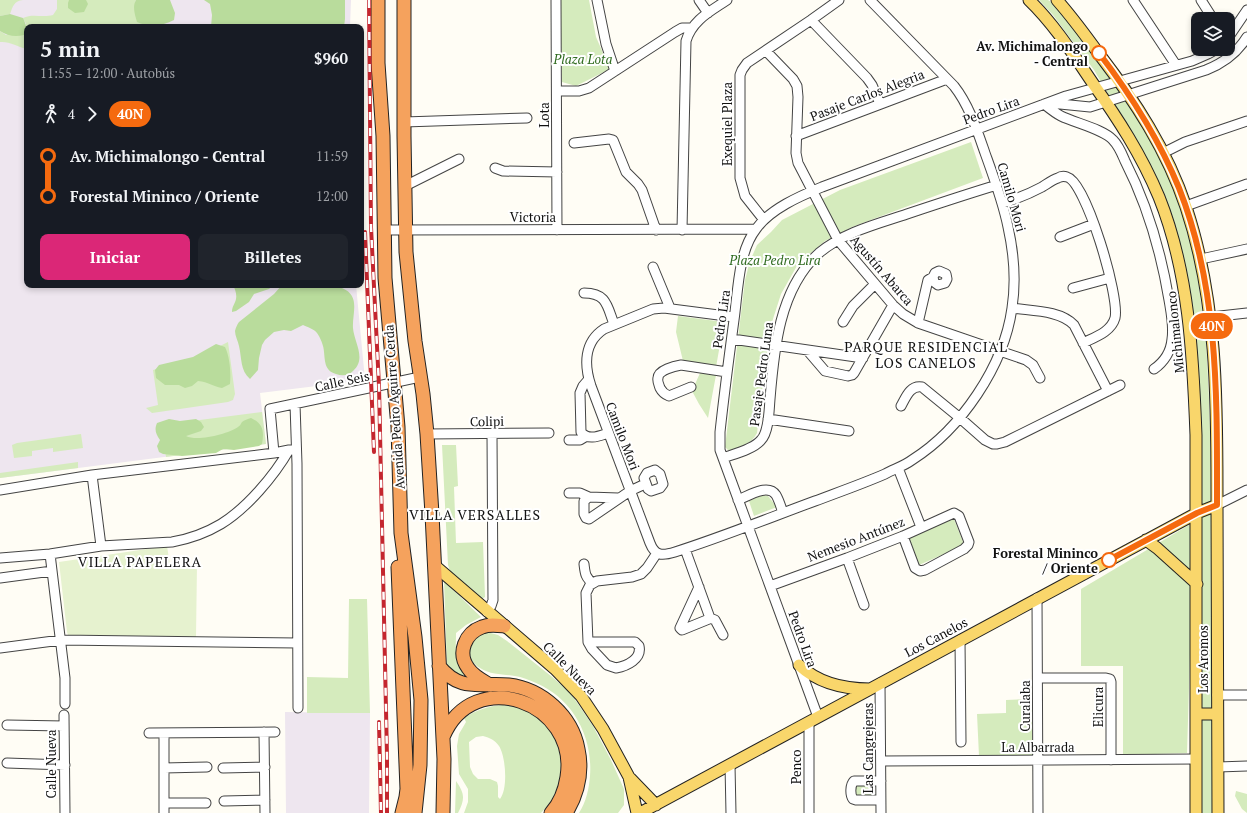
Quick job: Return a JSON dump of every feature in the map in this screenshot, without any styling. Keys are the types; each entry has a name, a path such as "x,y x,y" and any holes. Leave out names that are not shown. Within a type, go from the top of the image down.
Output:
{"highway":[{"name":"Avenida Pedro Aguirre Cerda","path":"378,0 378,63 383,136 386,293 398,427 400,534 415,637 421,700 420,765 415,813"},
{"name":"Avenida Pedro Aguirre Cerda","path":"404,0 404,122 407,268 410,303 427,434 443,737 444,813"},
{"path":"400,534 398,566 406,789 406,801 402,813"},
{"path":"490,685 482,681 468,669 464,661 463,649 468,638 476,629 488,626 504,626"},
{"path":"439,666 449,676 461,683 475,686 500,685 518,687 541,697 556,708 571,728 579,752 580,775 576,794 566,813"},
{"path":"443,737 449,725 461,711 472,704 484,700 504,698 518,700 542,713 561,736 568,758 568,773 565,788 558,803 551,813"}],"main road":[{"name":"Michimalonco","path":"1029,0 1055,31 1107,102 1133,144 1151,179 1167,218 1179,263 1187,305 1196,435 1197,513"},
{"path":"1057,0 1120,81 1143,116 1163,152 1186,206 1200,259 1210,317 1216,397 1217,505"},
{"name":"Los Canelos","path":"640,813 653,808 814,719 1146,540 1197,513 1217,505"},
{"name":"Los Aromos","path":"1217,505 1218,813"},
{"name":"Los Aromos","path":"1196,813 1197,513"},
{"path":"1146,540 1197,584"},
{"name":"Calle Nueva","path":"434,565 555,669 581,696 603,729 629,777 653,808"},
{"path":"799,665 812,675 828,683 849,688 875,686"},
{"path":"1196,714 1217,714"},
{"name":"Calle Nueva","path":"629,777 637,813"}],"street":[{"name":"Lota","path":"556,0 557,230"},
{"path":"597,0 604,35 614,71"},
{"path":"699,0 708,13"},
{"path":"682,230 686,47 688,34 697,21 727,0"},
{"name":"Exequiel Plaza","path":"764,220 749,201 741,184 740,178 740,75 747,63 839,0"},
{"path":"870,0 960,93 976,129"},
{"path":"1133,0 1176,65"},
{"path":"1201,0 1209,12"},
{"path":"1235,28 1247,10"},
{"path":"811,20 867,78 872,85 880,104"},
{"path":"557,91 579,91 589,88 674,32 682,28 691,28"},
{"path":"1045,104 1086,108 1206,70 1219,65 1231,56 1247,37"},
{"name":"Agustín Abarca","path":"766,50 793,78 797,86 796,153 798,163 838,240 893,305 903,314 918,323 1000,350 1030,362 1040,378"},
{"name":"Pedro Lira","path":"814,719 799,665 720,450 720,432 742,261 755,229 764,220 788,203 813,191 1066,96 1203,56"},
{"name":"Pasaje Carlos Alegria","path":"796,136 947,79"},
{"path":"1045,104 1061,116 1103,133 1112,139 1136,184 1150,221 1159,251 1172,320 1173,338 1171,345 1165,358 1160,365 1154,369"},
{"path":"404,122 527,118"},
{"path":"1163,152 1185,142 1247,121"},
{"name":"Camilo Mori","path":"734,317 670,308 652,309 604,329 597,334 588,348 586,362 589,380 652,548 657,553 666,555 684,549 864,483 898,468 911,461 934,444 960,418 971,404 981,388 1000,350 1007,331 1012,308 1014,278 1010,233 1003,203 976,129"},
{"path":"574,143 609,139 613,140 624,169 642,190 656,230"},
{"path":"405,186 459,159"},
{"path":"495,168 506,171 557,172"},
{"path":"1003,203 1022,196 1060,177 1067,177 1075,183 1094,224 1103,248 1116,312 1113,323 1104,332 1083,343"},
{"path":"1186,206 1247,184"},
{"name":"Pasaje Pedro Luna","path":"723,458 747,449 759,442 765,436 776,345 781,319 799,277 819,254 838,240 870,226 996,185"},
{"path":"1060,237 1094,224"},
{"name":"Victoria","path":"384,230 755,229"},
{"path":"1200,259 1247,249"},
{"path":"653,267 670,308"},
{"path":"918,323 927,281 933,277"},
{"path":"1073,288 1110,278"},
{"path":"843,322 853,306 875,284"},
{"path":"584,293 602,297 606,303 614,324"},
{"path":"807,350 825,371 848,376 852,375 893,305"},
{"path":"1012,308 1054,314 1062,316 1070,321 1108,391"},
{"path":"1210,317 1247,313"},
{"path":"732,339 863,358"},
{"path":"691,387 669,396 666,395 661,391 658,376 662,372 682,365 727,372"},
{"name":"Calle Seis","path":"274,453 270,409 420,377"},
{"path":"589,380 583,386 580,397 580,429 583,435 586,436 594,437 608,433"},
{"path":"901,406 911,390 916,386 922,387 985,440 993,444 1001,443 1120,385"},
{"path":"295,404 292,449 298,708"},
{"path":"768,419 848,431"},
{"name":"Colipi","path":"427,434 548,433"},
{"path":"487,612 493,600 492,434"},
{"path":"569,440 580,440 586,436"},
{"path":"0,490 92,475 274,453 292,449"},
{"path":"0,558 50,554 101,546 172,542 194,536 212,529 233,514 257,492 275,472 292,449"},
{"path":"898,468 921,527"},
{"path":"92,475 101,546"},
{"path":"589,496 584,501 584,514 586,518 591,519 618,498 645,484"},
{"path":"738,500 764,490 771,491 777,496 783,513"},
{"name":"Los Canelos","path":"1217,505 1247,490"},
{"path":"569,494 618,498"},
{"name":"Nemesio Antúnez","path":"770,586 903,536 951,513 956,513 959,516 968,545 964,549 925,570 920,571 915,568 903,536"},
{"path":"684,549 710,618 715,620 723,635"},
{"path":"588,642 632,641 638,644 640,652 639,655 633,661 619,668 613,668 606,665 596,654 588,642 586,593 593,583 602,580 636,576 644,571 657,553"},
{"path":"50,554 66,691 65,704"},
{"path":"847,558 864,605"},
{"path":"584,564 586,576 593,583"},
{"path":"0,578 52,571"},
{"path":"699,587 680,628 682,630 710,618"},
{"name":"Curalaba","path":"1038,598 1038,813"},
{"path":"0,648 60,640 297,643"},
{"path":"960,640 961,742"},
{"name":"Elicura","path":"1038,678 1110,679 1111,760"},
{"name":"Las Cangrejeras","path":"875,686 881,761 881,813"},
{"path":"1217,695 1247,695"},
{"name":"Calle Nueva","path":"64,715 65,813"},
{"name":"Penco","path":"809,813 814,719"},
{"path":"8,725 64,726"},
{"path":"264,732 265,813"},
{"path":"149,733 275,732"},
{"path":"164,733 164,813"},
{"name":"La Albarrada","path":"881,761 1196,760"},
{"path":"7,763 65,765"},
{"path":"730,765 731,813"},
{"path":"1218,766 1247,766"},
{"path":"164,768 207,767"},
{"path":"223,768 264,767"},
{"path":"881,781 854,781 851,796 854,800 881,800"},
{"path":"224,801 265,800"},
{"path":"164,803 206,803"}],"shaded area":[{"path":"0,0 351,0 350,24 24,24 24,288 356,288 365,380 260,393 266,444 0,478"},
{"path":"285,712 370,713 369,813 286,813"}],"green space":[{"path":"0,0 23,0 13,6 10,14 0,16"},
{"path":"57,0 136,0 135,3 143,24 26,24 23,18 30,16 53,15 57,9"},
{"path":"69,0 86,0 88,4 84,12 75,13 68,8"},
{"path":"136,0 170,0 175,13 174,20 165,24 141,24 137,22 134,8"},
{"path":"204,0 345,0 344,24 211,24 212,15 210,4"},
{"name":"Plaza Lota","path":"560,0 589,0 596,37 610,69 576,86 562,82"},
{"path":"1039,0 1048,0 1056,5 1105,67 1151,137 1172,182 1189,233 1196,266 1206,338 1209,399 1212,489 1212,813 1202,813 1202,536 1198,404 1170,214 1160,185 1145,156 1094,70 1053,15"},
{"path":"10,14 23,18 26,24 24,24 24,35 12,36 0,31 0,16"},
{"path":"24,25 24,48 10,43 0,42 0,31 6,35"},
{"name":"Plaza Pedro Lira","path":"971,142 983,178 852,227 825,241 798,264 781,294 773,319 769,337 757,433 749,442 729,451 725,447 745,280 750,261 757,245 782,220 840,190"},
{"path":"234,288 270,288 254,294 249,302 232,312 232,308 236,301"},
{"path":"279,288 342,288 348,291 354,300 353,328 359,350 359,361 351,373 347,375 340,375 330,371 326,366 322,342 318,335 314,330 303,325 291,331 284,330 274,332 265,340 262,345 258,370 250,379 247,376 244,372 235,333 236,327 239,322"},
{"path":"678,316 724,322 716,367 683,361 676,332"},
{"path":"228,342 235,394 233,400 152,413 146,408 158,405 153,370 191,359"},
{"path":"216,344 225,347 227,351 230,365 230,384 222,388 198,381 192,386 185,388 179,385 165,385 156,378 155,370 159,365 193,357"},
{"path":"700,373 716,375 708,418 692,391"},
{"path":"262,412 266,444 166,457 161,425"},
{"path":"251,418 261,426 263,432 262,444 259,446 234,450 223,449 216,453 182,456 163,454 159,452 157,446 160,440 156,432 157,423 169,419 180,421 196,419 201,422 204,427 201,431 186,436 191,438 205,438 233,430 242,422"},
{"path":"81,434 83,448 53,452 53,448 32,451 32,456 14,458 12,445 17,443"},
{"path":"442,445 456,445 458,486 454,487 456,543 483,542 485,597 482,599 450,571 448,565"},
{"path":"78,462 78,468 0,478 0,473"},
{"path":"763,495 768,496 777,507 754,516 749,501"},
{"path":"949,519 954,519 963,542 960,547 919,565 909,538"},
{"path":"1194,522 1187,753 1123,755 1123,666 1081,666 1081,589"},
{"path":"167,546 170,565 197,565 196,637 68,635 59,562"},
{"path":"444,581 481,617 466,625 456,633 456,656 460,665 469,675 458,675 447,667"},
{"path":"349,599 367,599 370,713 307,713 307,677 348,678"},
{"path":"487,632 498,635 507,641 551,676 574,698 593,726 624,789 624,805 618,813 579,813 584,804 588,791 590,761 584,733 578,720 570,708 560,698 536,683 515,676 488,672 474,664 471,659 470,648 476,639"},
{"path":"1031,699 1033,755 979,756 977,714 1006,713 1006,700"},
{"path":"512,706 527,711 540,720 550,731 557,744 560,758 560,773 557,787 551,801 541,813 464,813 468,802 468,789 459,774 457,746 459,734 466,722 464,718 487,707","holes":["483,736 492,740 499,746 505,765 504,788 500,799 498,797 497,782 490,779 478,779 473,774 470,767 469,742 476,737"]},
{"path":"456,781 463,797 458,813 455,813"},
{"path":"856,783 873,783 873,797 856,797"},
{"path":"1236,791 1247,794 1247,813 1242,809 1235,796"}],"railway":[{"path":"369,0 371,227 379,386 387,813"},
{"path":"365,232 374,452"},
{"path":"379,722 381,813"}],"bus line":[{"name":"40N","path":"1099,53 1143,116 1167,161 1186,206 1204,274 1213,337 1217,434 1217,505 1197,513 1109,560"}],"place":[{"name":"Av. Michimalongo - Central","path":"1099,53"},
{"name":"Forestal Mininco / Oriente","path":"1109,560"}],"district":[{"name":"PARQUE RESIDENCIAL LOS CANELOS","path":"926,354"},
{"name":"VILLA VERSALLES","path":"475,514"},
{"name":"VILLA PAPELERA","path":"140,561"}]}
